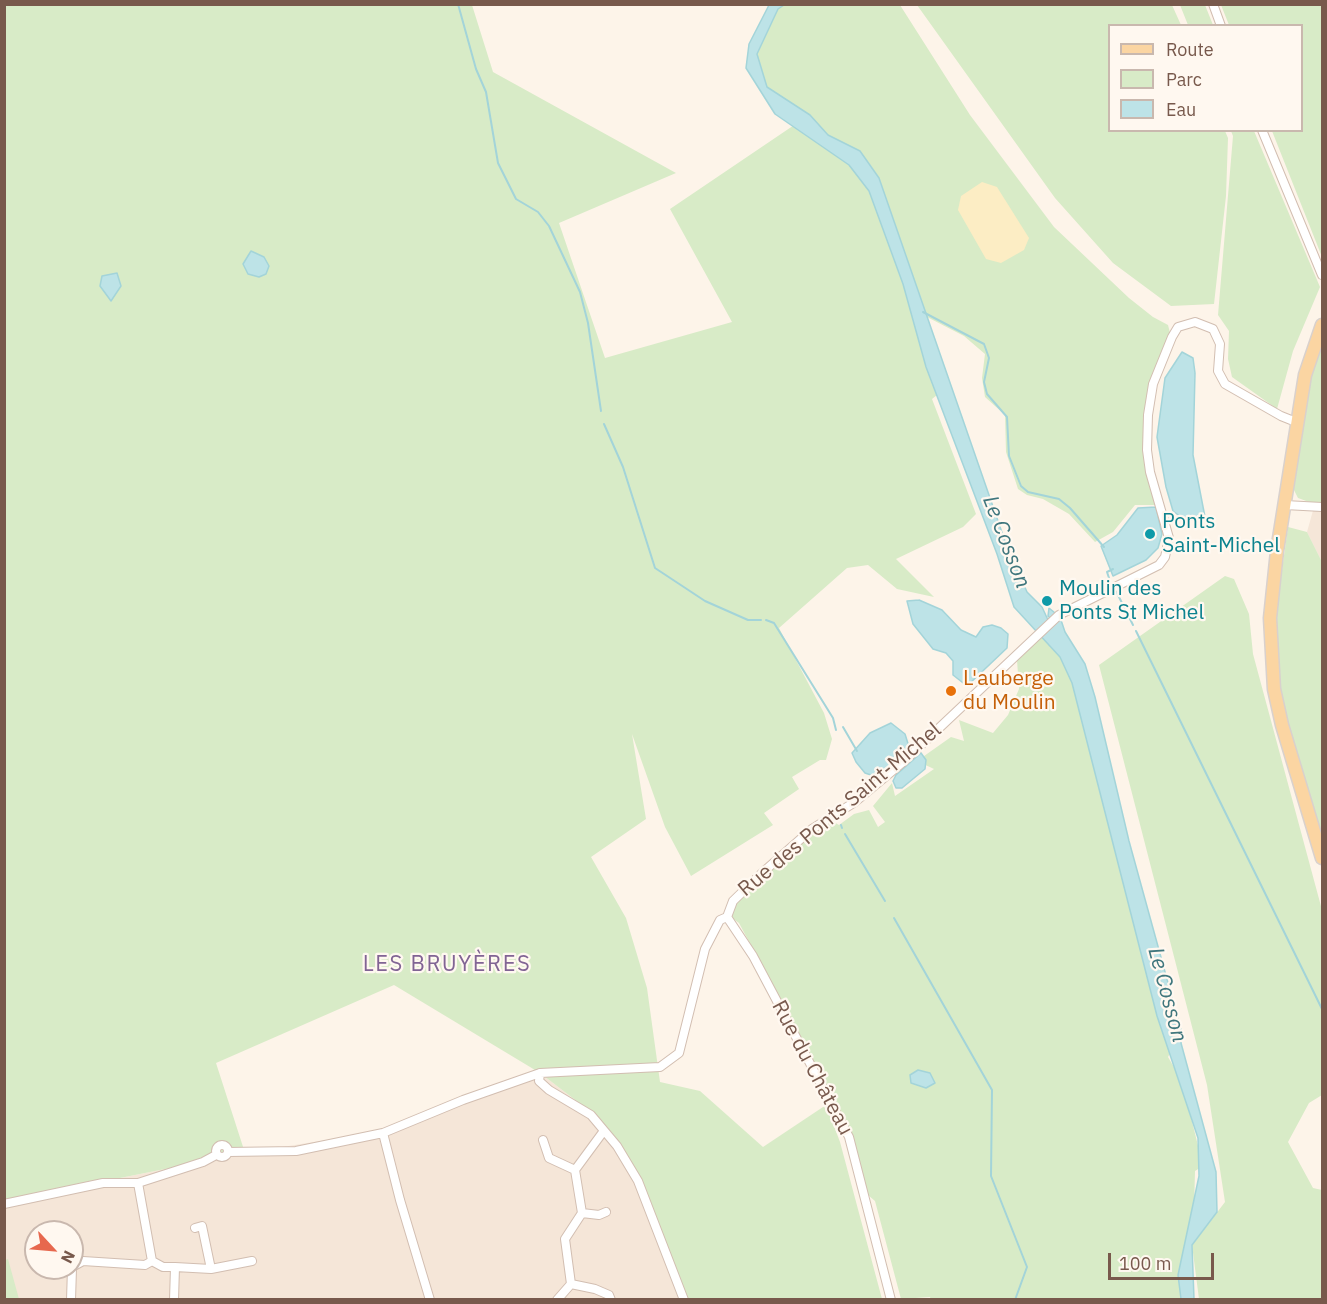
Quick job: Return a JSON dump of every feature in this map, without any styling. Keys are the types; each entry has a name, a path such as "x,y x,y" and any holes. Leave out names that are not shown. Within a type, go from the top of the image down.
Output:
{"main road":[{"path":"1323,325 1305,375 1296,422 1269,618 1274,689 1285,736 1323,858"}],"street":[{"path":"1213,4 1220,24"},
{"path":"1263,132 1323,275"},
{"name":"Rue des Ponts Saint-Michel","path":"4,1204 103,1183 138,1183 203,1162 216,1155 223,1157 228,1152 296,1151 383,1133 463,1100 540,1073 660,1067 679,1053 705,949 720,920 727,917 732,901 812,829 855,802 902,763 1059,615 1151,571 1165,557 1169,538 1150,472 1147,450 1148,415 1153,384 1178,327 1195,322 1213,329 1220,344 1218,371 1225,384 1296,422"},
{"path":"1285,505 1323,507"},
{"name":"Rue du Château","path":"727,917 753,956 849,1137 891,1299"},
{"path":"540,1073 539,1081 549,1090 591,1115 616,1146 638,1181 684,1299"},
{"path":"572,1284 565,1239 582,1213 575,1170 582,1157 603,1132"},
{"path":"383,1133 400,1200 430,1299"},
{"path":"543,1140 549,1158 575,1170"},
{"path":"138,1183 152,1261"},
{"path":"582,1213 599,1215 606,1212"},
{"path":"195,1228 202,1226 211,1269"},
{"path":"84,1261 145,1265 152,1261"},
{"path":"152,1261 163,1267 211,1269 252,1261"},
{"path":"174,1299 175,1268"},
{"path":"71,1299 72,1280"},
{"path":"557,1299 572,1284"},
{"path":"572,1284 595,1289 609,1295 611,1299"}],"shaded area":[{"path":"1314,507 1322,507 1322,562 1307,532"},
{"path":"540,1073 600,1119 648,1200 683,1300 5,1300 5,1201 245,1153 382,1131"}],"green space":[{"path":"784,4 900,5 970,115 1054,227 1129,298 1153,317 1168,325 1170,333 1147,394 1144,428 1157,505 1135,505 1113,532 1095,542 1069,514 1043,499 1027,495 1018,489 1006,452 1005,415 985,397 982,378 985,354 964,336 927,317 879,178 868,162 937,395 932,399 976,514 963,527 896,559 934,597 897,589 868,565 847,568 779,628 824,713 832,739 826,760 820,760 792,777 799,789 764,813 773,825 691,876 665,827 632,734 646,819 591,857 626,918 647,988 660,1082 700,1091 763,1147 826,1105 840,1142 882,1299 683,1299 648,1200 600,1119 540,1073 394,985 216,1063 245,1153 5,1201 5,5 472,5 493,72 676,173 559,223 605,358 732,322 670,209 809,115 767,87 757,54 778,9"},
{"path":"917,5 1172,5 1181,24 1108,24 1108,132 1225,132 1228,138 1226,196 1214,304 1171,306 1113,263 1055,198"},
{"path":"1180,5 1205,5 1213,24 1188,24"},
{"path":"1221,5 1322,5 1322,257 1272,132 1303,132 1303,24 1229,24"},
{"path":"1231,132 1254,132 1320,287 1293,351 1277,409 1232,377 1228,359 1229,331 1218,315 1233,136"},
{"path":"1322,340 1322,502 1309,502 1298,498 1293,488 1306,390"},
{"path":"1288,527 1307,532 1322,562 1322,840 1289,733 1275,657 1276,613"},
{"path":"1225,576 1234,579 1249,614 1253,654 1322,910 1322,1095 1309,1103 1288,1142 1313,1188 1322,1190 1322,1299 1199,1299 1192,1245 1225,1202 1207,1085 1099,665"},
{"path":"1041,635 1064,653 1074,674 1171,1051 1168,1057 1182,1081 1203,1166 1195,1171 1194,1210 1183,1299 931,1300 930,1297 901,1299 875,1201 868,1195 850,1130 739,923 732,918 733,909 739,899 804,841 832,821 839,825 854,814 869,810 878,827 885,822 873,806 892,783 895,796 934,769 917,761 951,737 964,741 959,720 993,733 1008,715 1019,689 1017,660"},
{"path":"8,1259 19,1299 5,1299 5,1260"}],"sand":[{"path":"982,182 997,187 1029,238 1024,250 1001,263 986,259 958,210 961,196"}],"water":[{"name":"Le Cosson","path":"769,5 784,5 778,9 757,54 767,87 810,115 828,135 860,151 879,178 1006,544 1027,592 1042,607 1048,620 1054,622 1048,616 1049,608 1060,617 1065,632 1085,664 1216,1172 1217,1212 1192,1245 1194,1299 1181,1299 1178,1275 1199,1176 1198,1138 1157,1016 1072,683 1060,657 1014,607 997,554 926,367 903,284 869,191 849,165 775,114 746,68 749,44"},
{"path":"251,251 264,257 269,266 266,274 259,277 248,274 243,264"},
{"path":"117,273 121,286 111,301 100,286 102,276"},
{"path":"1182,352 1193,358 1195,373 1193,455 1205,517 1186,521 1173,511 1157,437 1165,378"},
{"path":"1156,507 1162,534 1158,548 1146,560 1113,576 1101,546 1117,535 1138,508"},
{"path":"919,600 942,610 961,630 976,637 983,627 992,625 1001,628 1008,634 1007,648 967,686 953,675 953,661 946,653 933,649 913,624 907,601"},
{"path":"891,723 905,734 910,750 877,777 865,773 852,753 870,733"},
{"path":"921,753 926,760 925,769 902,788 896,788 893,781 896,775"},
{"path":"918,1070 930,1073 935,1083 926,1088 911,1083 910,1075"}],"waterway":[{"path":"458,4 476,69 486,92 498,163 516,199 538,212 549,226 580,292 588,323 601,411"},
{"path":"923,312 984,344 989,358 984,382 987,394 1007,417 1009,456 1021,486 1028,492 1059,499 1070,508 1104,547"},
{"path":"604,424 623,467 655,568 705,601 748,620 761,620"},
{"path":"1109,578 1107,572 1113,569"},
{"path":"1116,591 1133,625"},
{"path":"766,620 774,623 833,718 836,730"},
{"path":"1136,631 1322,1009"},
{"path":"843,727 857,751"},
{"path":"845,834 885,901"},
{"path":"894,918 992,1090 991,1176 1027,1267 1015,1300"}],"place":[{"name":"Ponts Saint-Michel","path":"1150,534"},
{"name":"Moulin des Ponts St Michel","path":"1047,601"},
{"name":"L'auberge du Moulin","path":"951,691"}],"district":[{"name":"LES BRUYÈRES","path":"447,965"}]}
